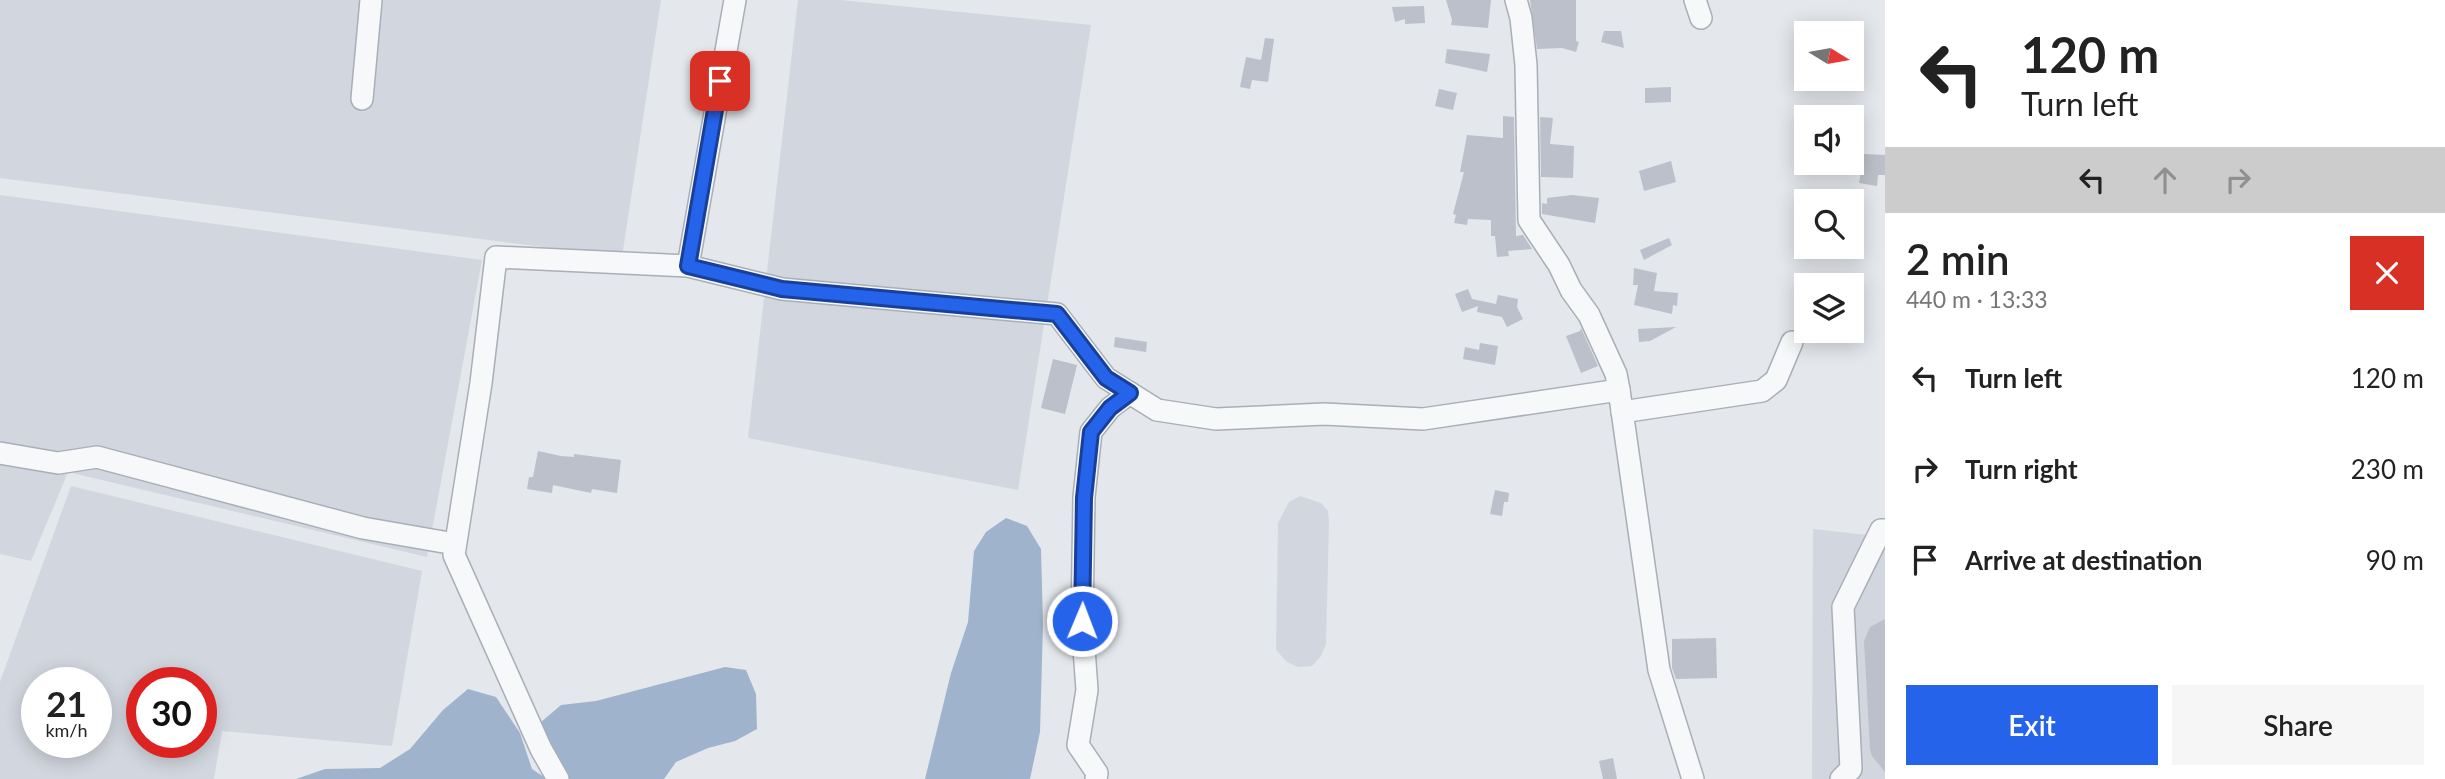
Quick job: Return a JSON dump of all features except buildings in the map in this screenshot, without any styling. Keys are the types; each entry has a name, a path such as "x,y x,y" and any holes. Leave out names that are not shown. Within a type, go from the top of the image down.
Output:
{"street":[{"path":"362,99 371,0"},
{"path":"688,266 734,0"},
{"path":"1516,0 1521,18 1526,65 1529,219 1589,315 1616,374 1660,670 1693,779"},
{"path":"558,779 541,749 454,555 481,383 496,257 688,266 782,289 1057,314 1106,378 1157,410 1216,419 1324,414 1423,419 1619,390"},
{"path":"1622,412 1762,391 1776,380 1792,342"},
{"path":"1096,779 1097,773 1078,745 1087,690 1082,621 1084,498 1091,432 1110,408 1130,393"},
{"path":"0,453 58,463 97,457 363,528 455,544"},
{"path":"1841,779 1851,769 1843,607 1881,530 1885,530"}],"shaded area":[{"path":"0,0 661,0 622,257 0,178"},
{"path":"798,0 840,0 1091,25 1018,490 748,438"},
{"path":"0,195 482,260 427,557 68,472 31,561 0,554"},
{"path":"71,486 422,571 392,746 222,731 214,779 0,779 0,682"},
{"path":"1300,496 1321,503 1328,511 1329,522 1326,644 1321,656 1312,666 1298,667 1287,662 1276,650 1278,523 1289,502"},
{"path":"1813,529 1885,537 1885,779 1812,779"}],"water":[{"path":"1006,518 1027,526 1041,549 1043,624 1040,732 1030,779 925,779 951,673 968,622 974,551 986,532"},
{"path":"725,667 746,670 756,694 757,729 735,741 708,748 676,762 664,779 567,779 548,745 540,723 561,705 596,701"},
{"path":"468,689 496,697 520,733 532,769 547,779 296,779 325,769 380,768 410,749 443,710"}],"route":[{"path":"720,81 688,266 782,289 1057,314 1106,378 1130,393 1110,408 1091,432 1084,498 1082,621"}]}
